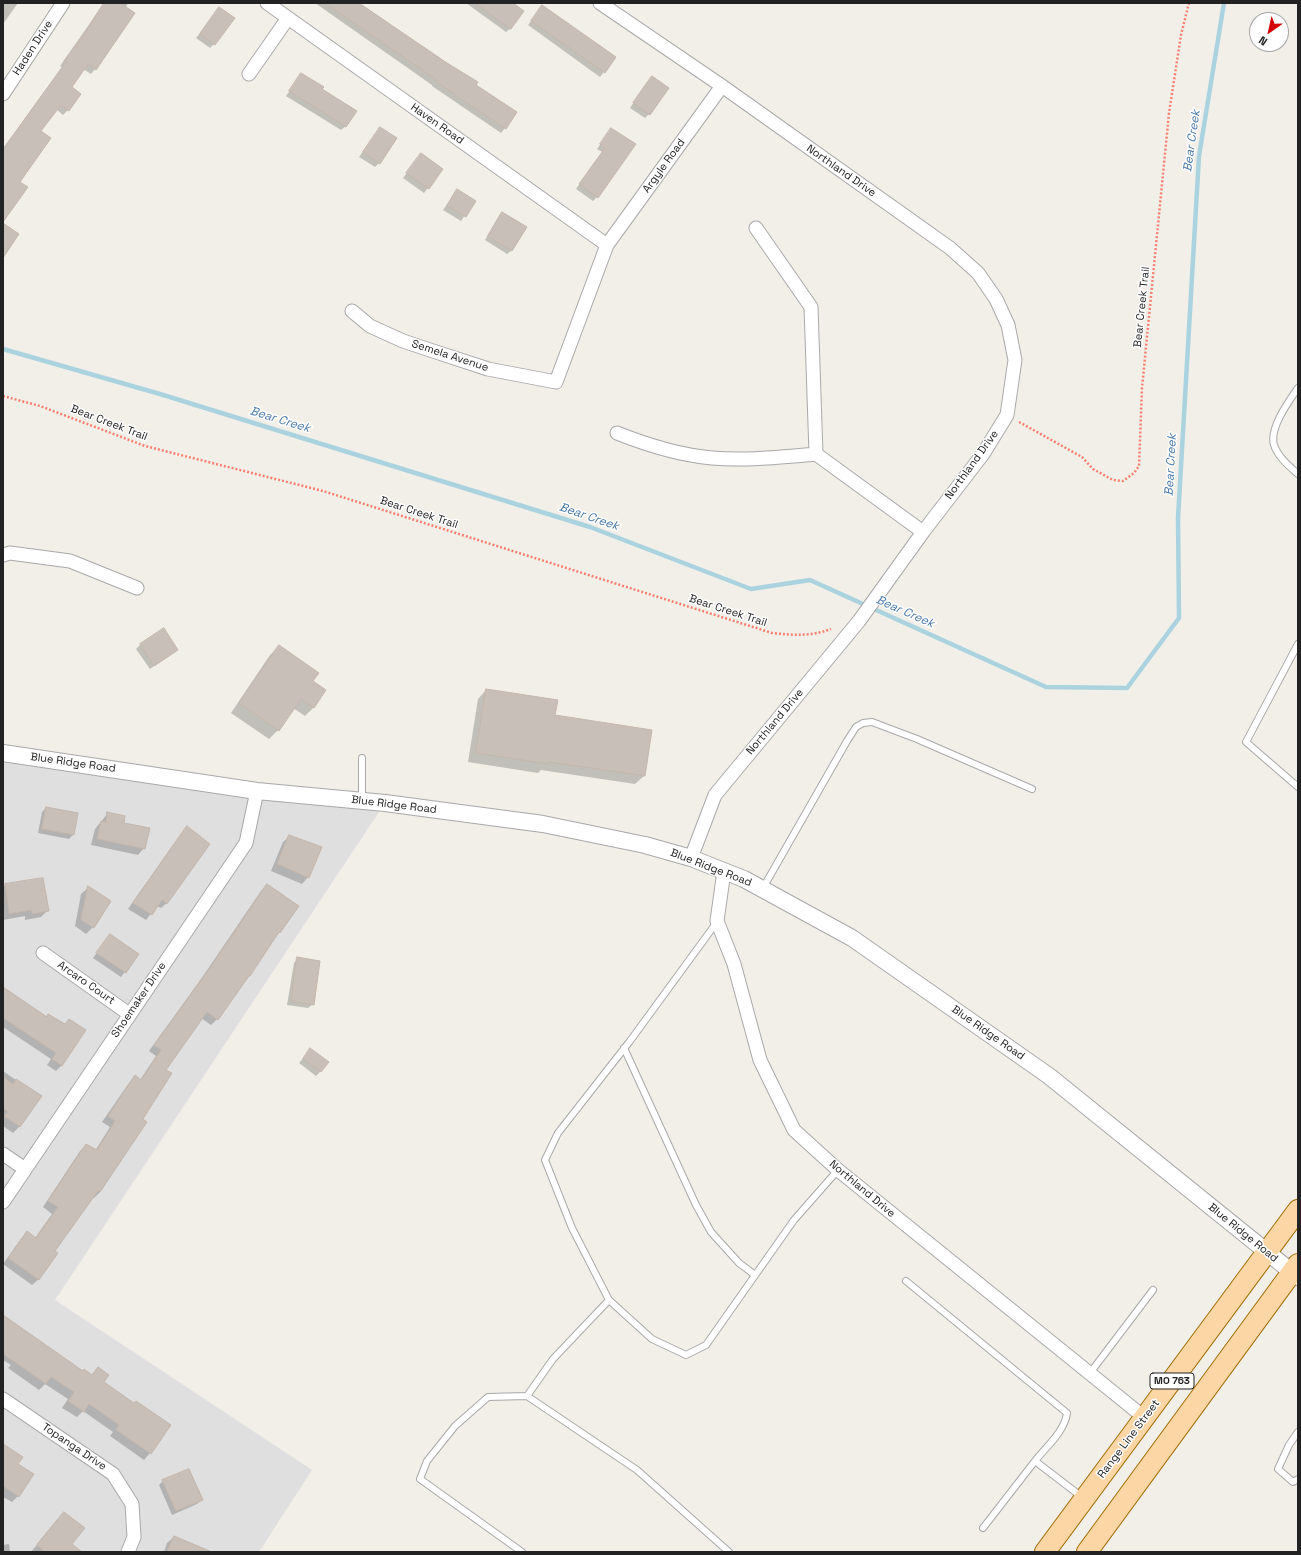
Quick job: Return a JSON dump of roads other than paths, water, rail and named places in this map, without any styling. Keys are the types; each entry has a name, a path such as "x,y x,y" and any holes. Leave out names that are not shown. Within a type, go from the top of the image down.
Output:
{"main road":[{"name":"Range Line Street","path":"1045,1552 1145,1418 1266,1251 1298,1210"},
{"name":"MO 763","path":"1087,1552 1296,1271"}],"street":[{"name":"Haden Drive","path":"3,94 62,3"},
{"name":"Haven Road","path":"267,3 607,245"},
{"name":"Northland Drive","path":"600,3 722,86 950,248 978,273 996,299 1008,325 1015,360 1007,415 983,454 923,532 859,621 715,795 691,858"},
{"path":"249,74 288,18"},
{"name":"Argyle Road","path":"556,382 607,245 722,86"},
{"path":"756,228 811,307 816,454"},
{"name":"Semela Avenue","path":"352,311 370,326 403,341 488,369 556,382"},
{"path":"616,433 670,451 712,458 773,458 816,454 923,532"},
{"path":"3,555 10,554 70,561 137,588"},
{"name":"Blue Ridge Road","path":"3,753 257,790 362,800 543,824 645,845 691,858 724,871 763,888 852,938 1049,1076 1266,1251 1296,1271"},
{"name":"Shoemaker Drive","path":"3,1202 246,843 257,790"},
{"name":"Northland Drive","path":"724,871 718,921 734,964 760,1060 794,1130 838,1170 1145,1418"},
{"name":"Arcaro Court","path":"43,953 129,1014"},
{"path":"3,1154 25,1169"},
{"name":"Topanga Drive","path":"3,1399 113,1474 132,1504 134,1537 128,1552"}],"lane":[{"path":"1298,388 1277,422 1274,444 1280,456 1298,474"},
{"path":"1298,644 1246,742 1298,787"},
{"path":"763,888 847,740 856,727 863,723 872,722 917,739 1032,789"},
{"path":"362,758 362,800"},
{"path":"718,921 624,1048 558,1132 545,1160 572,1228 609,1300 652,1339 686,1355 706,1345 794,1220 838,1170"},
{"path":"624,1048 696,1205 711,1232 739,1263 755,1276"},
{"path":"906,1281 1066,1412 1066,1420 1062,1427 983,1528"},
{"path":"1090,1373 1153,1290"},
{"path":"527,1396 553,1360 609,1300"},
{"path":"522,1552 420,1479 427,1461 455,1426 488,1397 527,1396 637,1470 729,1552"},
{"path":"1298,1432 1289,1445 1278,1469 1293,1482 1298,1479"},
{"path":"1035,1461 1085,1499"}],"waterway":[{"name":"Bear Creek","path":"3,349 160,394 590,527 751,589 810,580 1046,687 1127,688 1179,618 1178,518 1199,156 1224,3"}]}
